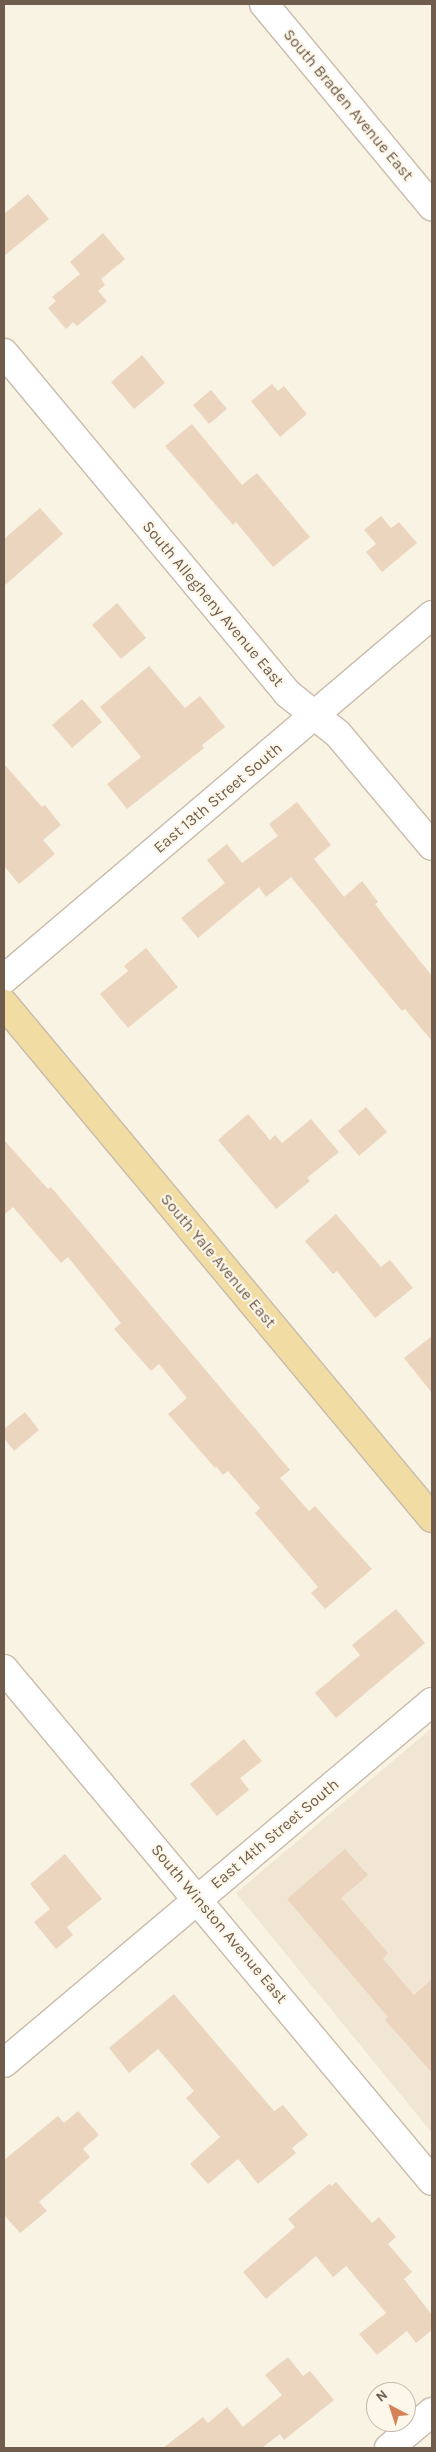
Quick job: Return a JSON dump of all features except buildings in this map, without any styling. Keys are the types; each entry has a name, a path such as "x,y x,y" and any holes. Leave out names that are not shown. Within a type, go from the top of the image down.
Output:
{"main road":[{"name":"South Yale Avenue East","path":"4,1004 432,1518"}],"street":[{"name":"South Braden Avenue East","path":"264,4 432,206"},
{"name":"South Allegheny Avenue East","path":"4,353 287,693 338,734 432,846"},
{"name":"East 13th Street South","path":"4,979 432,616"},
{"name":"South Winston Avenue East","path":"4,1669 432,2181"},
{"name":"East 14th Street South","path":"4,2063 432,1702"},
{"path":"389,2448 432,2412"}],"shaded area":[{"path":"432,1728 432,2133 236,1893"}]}
